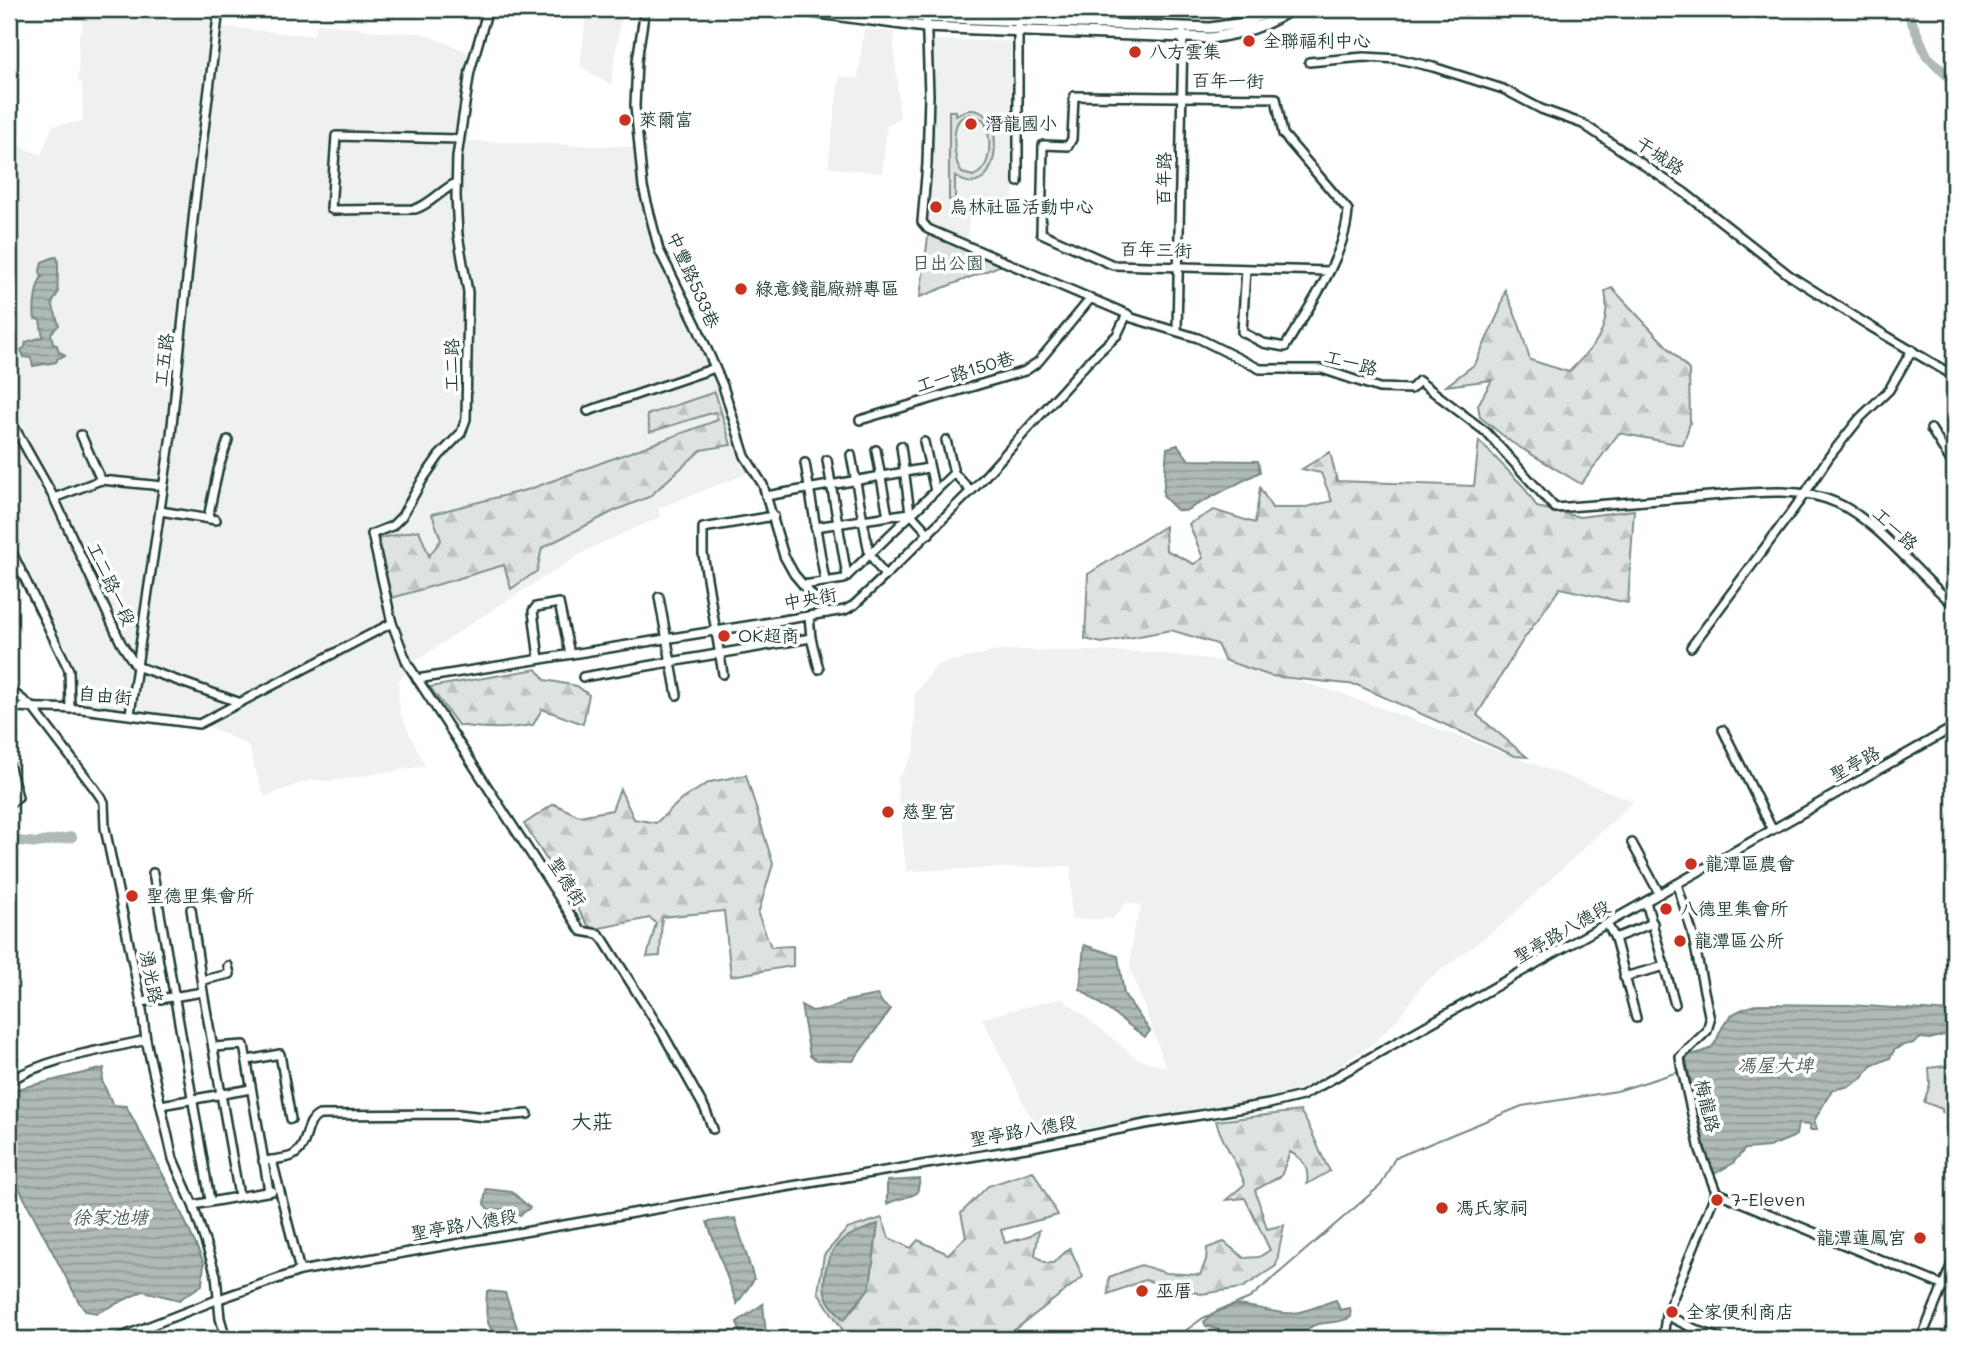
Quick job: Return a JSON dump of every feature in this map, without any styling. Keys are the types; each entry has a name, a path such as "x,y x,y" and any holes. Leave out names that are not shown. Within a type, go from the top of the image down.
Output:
{"main road":[{"path":"788,9 1018,26 1183,32 1211,37 1246,32 1278,19 1291,9"},
{"path":"859,9 926,18"},
{"path":"1183,32 1244,23 1276,9"}],"street":[{"name":"工五路","path":"130,714 171,435 197,183 219,9"},
{"name":"工二路","path":"417,679 407,663 392,622 372,534 393,526 402,516 423,479 461,432 467,419 468,292 458,235 456,183 459,139 470,71 488,9"},
{"name":"中豐路533巷","path":"645,9 637,61 635,106 643,187 659,250 715,368 746,456 756,472 774,516 784,556 803,585 827,613"},
{"path":"1094,9 1098,29"},
{"name":"工一路","path":"926,18 929,95 922,222 928,229 1132,318 1198,338 1261,369 1322,369 1379,388 1411,389 1419,381 1486,432 1555,508 1737,492 1779,492 1839,503 1857,515 1954,605"},
{"path":"1018,26 1018,183"},
{"name":"百年路","path":"1177,331 1183,32"},
{"name":"干城路","path":"1309,62 1364,57 1399,59 1503,89 1541,109 1583,124 1685,193 1789,275 1954,376"},
{"name":"百年一街","path":"1042,180 1043,145 1068,146 1072,139 1074,96 1276,97 1283,134 1348,210 1347,227 1329,271"},
{"path":"456,183 445,188 420,208 331,209 336,136 459,139"},
{"name":"百年三街","path":"1042,180 1041,233 1114,265 1329,271"},
{"path":"1246,269 1242,332 1263,343 1285,347 1329,271"},
{"name":"工一路150巷","path":"860,420 1025,371 1038,362 1091,298"},
{"name":"中央街","path":"417,679 845,610 885,576 971,491 1088,362 1116,335 1127,314"},
{"path":"1691,647 1804,495 1829,457 1860,418 1889,390 1912,350"},
{"path":"588,411 715,368"},
{"name":"工二路一段","path":"9,418 54,498 121,643 136,667"},
{"path":"1931,429 1954,466"},
{"path":"81,435 101,480"},
{"path":"160,511 212,519 218,470 228,440"},
{"path":"946,440 954,473 971,491"},
{"path":"924,442 935,491"},
{"path":"901,446 910,513 929,534"},
{"path":"876,450 888,516"},
{"path":"852,455 869,553 885,576"},
{"path":"827,460 847,576"},
{"path":"805,463 825,581"},
{"path":"766,496 928,468"},
{"path":"803,585 844,579 954,473"},
{"path":"54,498 101,480 163,486"},
{"path":"815,527 910,513"},
{"path":"723,674 703,554 703,528 774,516"},
{"path":"10,551 69,670 70,709"},
{"path":"659,597 677,695"},
{"path":"539,659 533,611 536,607 559,603 570,654"},
{"path":"809,616 811,638 819,669"},
{"path":"136,667 237,702 392,622"},
{"path":"583,677 811,638"},
{"name":"聖德街","path":"417,679 581,931 598,934 603,939 662,1032 705,1109 713,1129"},
{"name":"湧光路","path":"9,689 33,708 104,802 105,828 141,1002 146,1040 173,1159 193,1205 216,1275 220,1318 226,1339"},
{"name":"自由街","path":"9,707 130,714 199,724 237,702"},
{"name":"聖亭路","path":"1772,829 1954,727"},
{"path":"1723,730 1772,829"},
{"path":"9,764 18,797 9,804"},
{"name":"聖亭路八德段","path":"116,1339 300,1271 1032,1147 1302,1097 1772,829"},
{"path":"1632,843 1659,893"},
{"path":"153,873 210,1200"},
{"name":"梅龍路","path":"1677,884 1692,932 1710,1020 1707,1031 1680,1057 1681,1065 1700,1150 1716,1192"},
{"path":"1646,902 1675,1004"},
{"path":"191,909 239,1196"},
{"path":"1615,938 1653,923"},
{"path":"1607,924 1615,938 1636,1018"},
{"path":"203,980 230,974 228,966"},
{"path":"1624,977 1665,966"},
{"path":"141,1002 203,992"},
{"path":"9,1081 28,1070 64,1059 146,1040"},
{"path":"213,1047 244,1045 267,1161 270,1191"},
{"path":"248,1060 280,1054 291,1119"},
{"path":"161,1105 251,1089"},
{"path":"267,1161 292,1156 304,1146 311,1121 319,1115 458,1114 484,1117 528,1114"},
{"path":"267,1161 279,1189 300,1271"},
{"path":"193,1205 279,1189"},
{"path":"1663,1339 1666,1315 1716,1192 1954,1290"},
{"path":"1922,1339 1954,1259"},
{"path":"1666,1315 1721,1339"}],"shaded area":[{"path":"82,9 171,9 170,17 214,21 214,26 313,36 318,23 386,32 421,33 468,52 468,141 633,147 636,177 648,224 669,283 719,391 749,473 659,508 660,517 591,548 412,664 398,682 400,713 425,766 331,781 310,780 264,797 248,745 191,719 74,702 75,668 9,529 9,142 41,155 52,126 83,121 82,83 78,83"},
{"path":"587,9 603,9 602,17 621,18 611,85 580,66"},
{"path":"864,29 895,32 900,117 887,127 882,173 828,167 839,76 858,79"},
{"name":"潛龍國小","path":"931,40 1011,41 1014,209 969,208 968,242 928,222"},
{"path":"1001,650 1148,652 1217,660 1337,692 1634,801 1504,923 1424,983 1397,1020 1373,1044 1314,1082 1287,1095 1040,1136 982,1018 1062,998 1138,1059 1166,1067 1130,968 1133,931 1142,906 1127,902 1113,919 1071,919 1071,866 906,871 897,781 915,751 914,695 938,664"}],"green space":[{"path":"974,110 986,117 993,130 995,147 992,164 984,177 972,182 955,176 955,200 949,200 949,111 956,111 956,115","holes":["970,114 984,120 989,144 987,160 980,172 973,176 962,173 955,146 957,124 961,118"]},
{"name":"日出公園","path":"929,230 1002,265 920,297"},
{"path":"1612,288 1689,370 1690,423 1683,445 1619,433 1581,484 1511,442 1480,417 1478,405 1492,380 1446,386 1475,364 1500,310 1505,290 1530,360 1569,372 1599,336 1606,316 1605,291"},
{"path":"715,392 731,445 701,450 649,497 616,510 542,548 537,571 511,589 504,565 392,598 377,539 419,530 429,556 441,540 432,514 530,489 718,420 715,412 650,432 647,415"},
{"path":"1479,441 1524,487 1537,507 1580,517 1634,510 1628,603 1560,588 1521,643 1477,715 1527,757 1515,756 1357,685 1271,676 1224,660 1217,644 1171,630 1102,643 1085,639 1088,574 1165,526 1166,550 1194,564 1203,558 1189,524 1214,510 1255,523 1260,488 1272,508 1302,508 1332,501 1321,473 1302,469 1330,452 1337,481 1474,486"},
{"path":"537,669 545,680 577,686 589,695 583,724 542,709 533,725 496,728 458,725 430,687"},
{"path":"746,775 773,864 758,914 771,947 793,946 793,966 731,976 724,911 662,917 660,956 647,957 656,923 650,918 595,929 588,925 524,824 554,804 579,816 612,810 620,789 634,819 656,823 682,799 710,782"},
{"path":"1954,1065 1954,1113 1942,1112 1942,1109 1924,1102 1930,1084 1929,1068"},
{"path":"1300,1111 1330,1171 1307,1184 1304,1165 1290,1152 1281,1176 1255,1190 1267,1229 1284,1225 1276,1266 1242,1288 1201,1294 1145,1280 1108,1294 1109,1277 1141,1265 1166,1273 1200,1275 1207,1248 1224,1242 1244,1258 1259,1257 1270,1250 1245,1198 1226,1200 1245,1184 1216,1121"},
{"path":"1033,1171 1058,1215 1001,1230 1005,1243 1028,1237 1039,1230 1035,1255 1046,1263 1053,1263 1070,1248 1083,1277 1003,1339 839,1339 844,1332 818,1292 824,1255 847,1229 882,1218 889,1238 911,1248 918,1240 948,1254 966,1237 961,1213 988,1186"}],"water":[{"path":"57,256 58,293 52,303 59,325 51,333 53,344 57,345 59,352 65,356 58,358 56,362 33,366 31,358 24,357 21,350 26,342 43,337 40,320 35,319 34,309 42,277 40,271 42,262"},
{"path":"1178,445 1189,460 1258,461 1260,472 1185,511 1177,510 1163,496 1167,448"},
{"path":"1084,945 1118,956 1124,994 1150,1031 1145,1037 1080,989"},
{"path":"877,995 884,1005 891,1009 853,1061 817,1060 810,1056 801,1005 812,1011"},
{"name":"馮屋大埤","path":"1758,1004 1850,1005 1954,1012 1954,1032 1930,1039 1921,1038 1895,1049 1890,1058 1871,1066 1862,1078 1850,1086 1832,1090 1814,1121 1817,1130 1810,1130 1809,1125 1798,1124 1793,1137 1769,1147 1745,1149 1732,1164 1714,1174 1709,1166 1686,1060 1688,1055 1700,1053 1712,1046 1732,1015"},
{"name":"徐家池塘","path":"104,1068 102,1081 113,1105 126,1106 169,1186 204,1263 202,1285 179,1300 143,1291 97,1313 86,1311 80,1304 19,1188 9,1155 9,1097 17,1089"},
{"path":"920,1179 917,1193 887,1204 887,1181"},
{"path":"486,1189 512,1192 530,1208 520,1215 506,1209 489,1210 484,1204"},
{"path":"735,1218 754,1279 737,1304 707,1222"},
{"path":"878,1224 870,1287 844,1320 826,1296 828,1261 841,1241"},
{"path":"487,1291 505,1293 521,1339 500,1336 490,1327 486,1312"},
{"path":"1336,1300 1340,1310 1350,1308 1351,1317 1315,1325 1292,1339 1249,1337 1206,1326 1204,1322 1215,1312 1237,1305 1294,1313"},
{"path":"763,1304 766,1334 742,1338 737,1322"}],"waterway":[{"path":"1906,9 1927,56 1954,82"},
{"path":"9,840 37,843 72,837"},
{"path":"1174,1339 1203,1318 1250,1298 1381,1185 1395,1158 1522,1106 1617,1091 1678,1072"}],"place":[{"name":"全聯福利中心","path":"1249,41"},
{"name":"八方雲集","path":"1135,52"},
{"name":"萊爾富","path":"625,120"},
{"name":"潛龍國小","path":"971,124"},
{"name":"烏林社區活動中心","path":"936,207"},
{"name":"綠意錢龍廠辦專區","path":"741,289"},
{"name":"OK超商","path":"724,636"},
{"name":"慈聖宮","path":"888,812"},
{"name":"龍潭區農會","path":"1691,864"},
{"name":"聖德里集會所","path":"132,896"},
{"name":"八德里集會所","path":"1666,909"},
{"name":"龍潭區公所","path":"1680,941"},
{"name":"7-Eleven","path":"1717,1200"},
{"name":"馮氏家祠","path":"1442,1208"},
{"name":"龍潭蓮鳳宮","path":"1920,1238"},
{"name":"巫厝","path":"1142,1291"},
{"name":"全家便利商店","path":"1672,1312"}],"district":[{"name":"大莊","path":"592,1122"}]}
